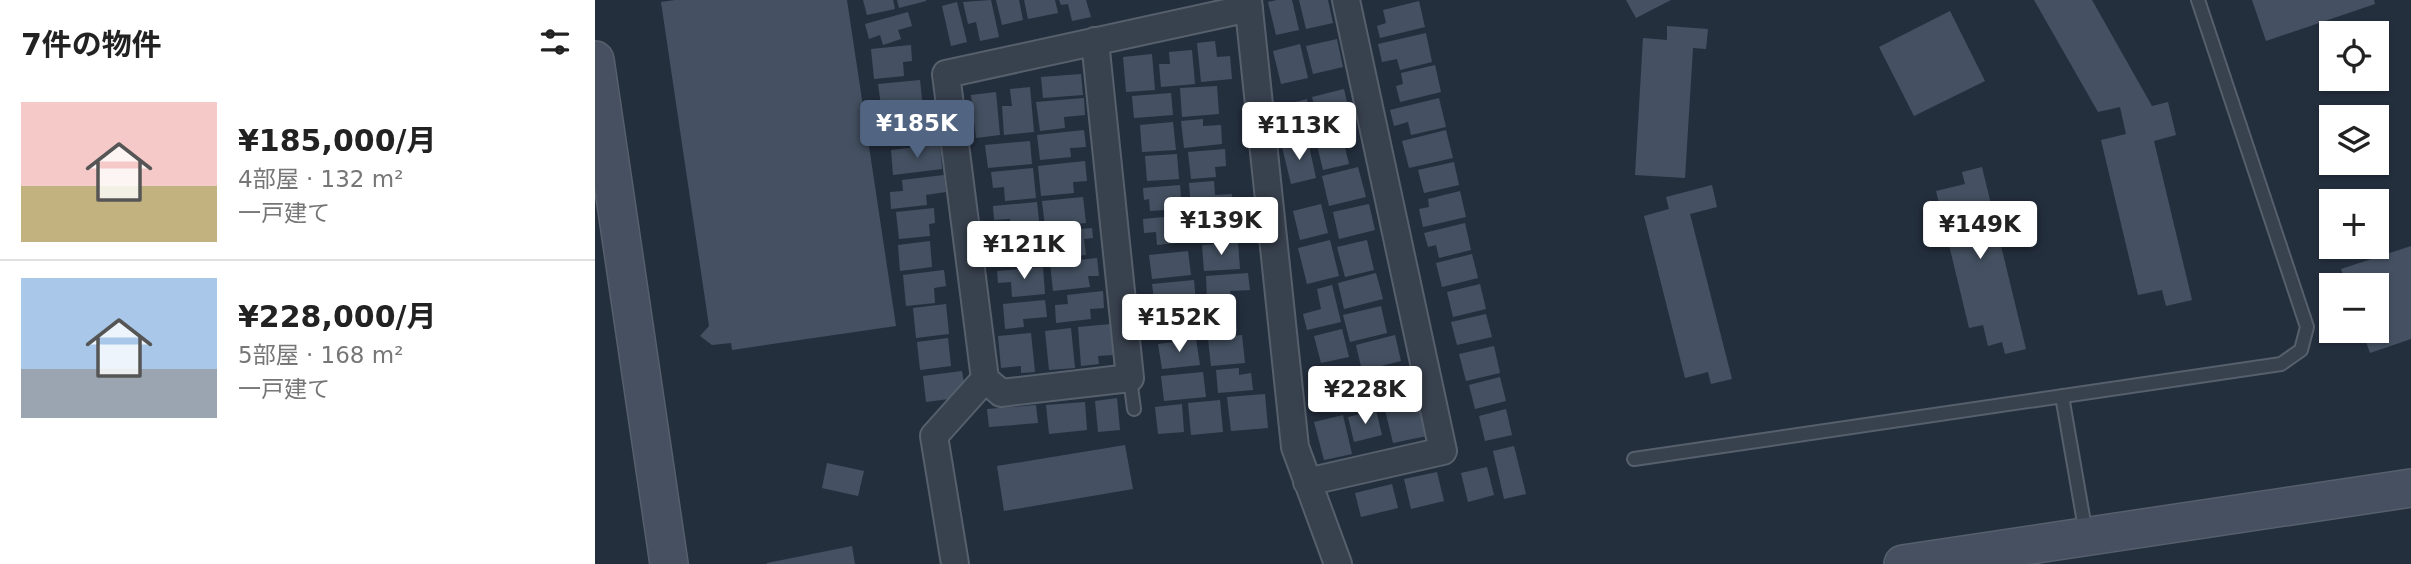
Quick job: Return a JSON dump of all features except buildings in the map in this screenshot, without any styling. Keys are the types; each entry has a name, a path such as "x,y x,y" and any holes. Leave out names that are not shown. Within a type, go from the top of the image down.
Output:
{"street":[{"path":"1307,482 1443,451 1346,0"},
{"path":"1095,41 1130,378 1001,393 985,379 946,74 1248,4 1295,447 1338,564"},
{"path":"595,60 669,564"},
{"path":"955,564 934,436 985,379"},
{"path":"1903,564 2411,488"}],"lane":[{"path":"1633,459 2281,364 2301,350 2307,327 2198,0"},
{"path":"1130,378 1134,409"},
{"path":"2062,396 2087,537"}]}
